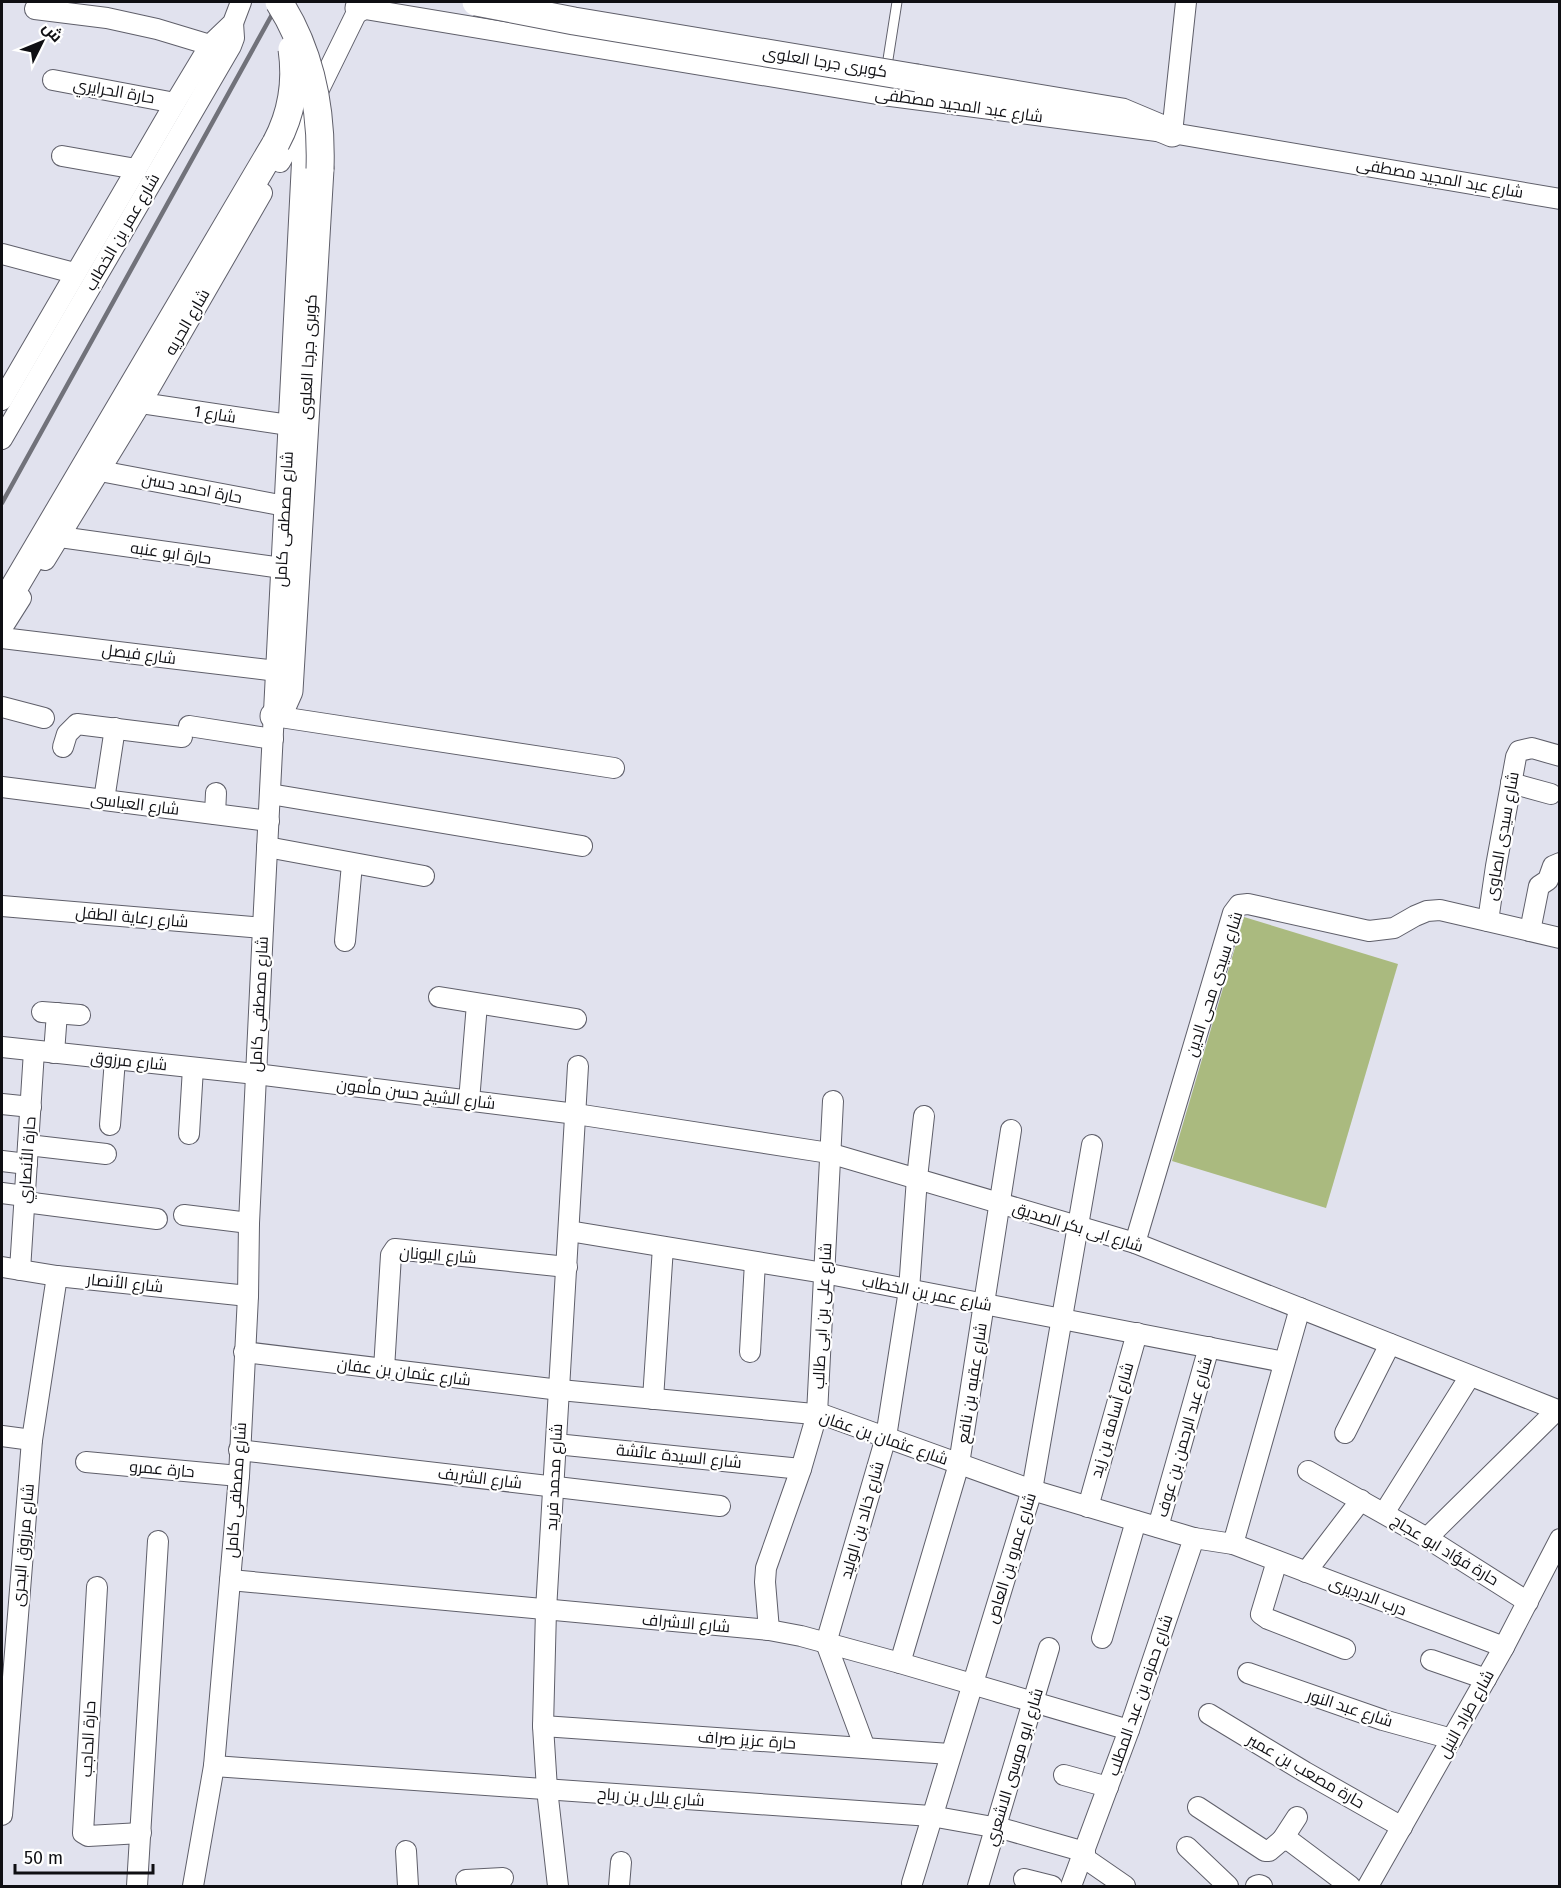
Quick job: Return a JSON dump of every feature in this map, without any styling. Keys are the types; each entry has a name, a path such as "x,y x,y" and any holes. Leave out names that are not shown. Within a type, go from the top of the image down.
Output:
{"street":[{"name":"شارع عمر بن الخطاب","path":"2,400 175,103 210,45 233,23 241,2"},
{"path":"2,608 276,143 289,113 293,96 294,72 292,47 287,31 272,2"},
{"name":"كوبرى جرجا العلوى","path":"273,727 289,691 320,169 319,122 311,75 294,30 279,2"},
{"name":"كوبرى جرجا العلوى","path":"476,2 574,21 1122,112 1172,133"},
{"path":"1172,133 1186,2"},
{"name":"شارع عبد المجيد مصطفى","path":"361,5 883,95 1172,133 1560,199"},
{"name":"شارع الحريه","path":"2,628 141,403 304,120 361,5"},
{"path":"35,9 107,18 157,29 210,45"},
{"name":"شارع عمر بن الخطاب","path":"2,439 231,46 233,23"},
{"name":"حارة الحرايري","path":"53,80 175,103"},
{"name":"شارع مصطفى كامل","path":"193,1887 214,1766 239,1476 263,927 304,120"},
{"path":"62,156 136,169"},
{"path":"2,254 74,273"},
{"name":"شارع 1","path":"141,403 289,425"},
{"name":"حارة احمد حسن","path":"100,471 285,506"},
{"name":"حارة ابو عنبه","path":"60,537 282,568"},
{"name":"شارع فيصل","path":"2,638 277,671"},
{"path":"2,707 44,718"},
{"path":"63,747 67,734 77,724 185,732 273,727 614,768"},
{"path":"104,800 115,728"},
{"name":"شارع سيدى الصاوى","path":"1488,921 1511,783 1519,751 1532,748 1560,756"},
{"path":"1511,783 1551,794"},
{"name":"شارع العباسى","path":"2,787 269,821"},
{"path":"215,814 216,793"},
{"path":"270,794 582,846"},
{"path":"267,847 424,876"},
{"path":"1530,931 1538,888 1548,880 1555,864 1560,863"},
{"path":"345,941 352,864"},
{"name":"شارع سيدى محى الدين","path":"1135,1244 1233,912 1239,905 1248,904 1369,931 1394,928 1415,916 1440,910 1560,938"},
{"name":"شارع رعاية الطفل","path":"2,906 263,927"},
{"path":"439,997 576,1019"},
{"path":"469,1101 477,1004"},
{"path":"54,1053 49,1013 80,1015"},
{"name":"شارع مرزوق","path":"2,1047 256,1074"},
{"name":"حارة الأنصاري","path":"11,1268 25,1199 34,1051"},
{"path":"110,1125 115,1059"},
{"name":"شارع محمد فريد","path":"558,1887 547,1790 543,1726 546,1611 578,1066"},
{"path":"189,1134 193,1068"},
{"name":"شارع الشيخ حسن مأمون","path":"256,1074 576,1114"},
{"name":"شارع على بن ابى طالب","path":"769,1630 766,1568 817,1414 833,1101"},
{"path":"2,1104 31,1107"},
{"name":"شارع ابى بكر الصديق","path":"576,1114 829,1154 1077,1226 1135,1244 1558,1411"},
{"name":"شارع خالد بن الوليد","path":"826,1643 886,1437 909,1290 924,1116"},
{"name":"شارع عقبه بن نافع","path":"900,1663 959,1464 1011,1130"},
{"name":"شارع عمرو بن العاص","path":"912,1882 1032,1490 1092,1145"},
{"path":"2,1161 28,1154 106,1154"},
{"path":"2,1193 25,1199 157,1219"},
{"path":"184,1215 249,1223"},
{"name":"شارع عمر بن الخطاب","path":"569,1231 824,1274 1284,1362"},
{"path":"654,1399 663,1247"},
{"name":"شارع اليونان","path":"384,1369 391,1255 395,1249 567,1267"},
{"path":"750,1352 755,1262"},
{"name":"شارع الأنصار","path":"11,1268 57,1276 248,1296"},
{"name":"شارع مرزوق البحرى","path":"2,1815 32,1440 57,1276"},
{"path":"1233,1544 1300,1308"},
{"name":"شارع أسامة بن زيد","path":"1088,1507 1137,1333"},
{"path":"1345,1433 1390,1344"},
{"name":"شارع عبد الرحمن بن عوف","path":"1158,1527 1209,1347"},
{"name":"شارع عثمان بن عفان","path":"244,1352 560,1390 817,1414 1032,1490 1194,1538 1233,1544"},
{"path":"1384,1513 1470,1376"},
{"path":"1428,1538 1558,1411"},
{"path":"2,1436 32,1440"},
{"name":"شارع السيدة عائشة","path":"556,1444 801,1468"},
{"name":"شارع الشريف","path":"239,1450 720,1506"},
{"name":"حارة عمرو","path":"86,1462 239,1476"},
{"name":"حارة فؤاد ابو عجاج","path":"1308,1471 1428,1538 1528,1602"},
{"path":"1306,1572 1361,1500"},
{"path":"1102,1638 1136,1521"},
{"name":"شارع حمزه بن عبد المطلب","path":"1071,1887 1129,1730 1194,1538"},
{"name":"شارع طراد النيل","path":"1368,1887 1504,1647 1560,1539"},
{"path":"136,1887 158,1541"},
{"name":"درب الدرديرى","path":"1233,1544 1504,1647"},
{"path":"1277,1561 1261,1614 1268,1619 1345,1649"},
{"name":"شارع الاشراف","path":"230,1580 769,1630 801,1636 900,1663 1129,1730"},
{"name":"حارة الحاجب","path":"97,1587 84,1833 88,1836 141,1833"},
{"path":"826,1643 865,1748"},
{"name":"شارع ابو موسى الاشعري","path":"978,1887 1049,1648"},
{"path":"1431,1660 1486,1679"},
{"name":"شارع عبد النور","path":"1248,1674 1383,1720 1452,1739"},
{"name":"حارة مصعب بن عمير","path":"1209,1714 1402,1827"},
{"name":"حارة عزيز صراف","path":"543,1726 950,1754"},
{"name":"شارع بلال بن رباح","path":"214,1766 931,1816 996,1827 1084,1854 1125,1887"},
{"path":"1064,1775 1108,1787"},
{"path":"1198,1807 1265,1851 1269,1851 1282,1840 1297,1817"},
{"path":"1282,1840 1290,1841 1350,1887"},
{"path":"1187,1847 1228,1887"},
{"path":"406,1851 408,1887"},
{"path":"619,1887 621,1862"},
{"path":"466,1878 503,1876"},
{"path":"1023,1879 1052,1887"},
{"path":"1256,1887 1259,1885 1262,1887"}],"lane":[{"path":"883,95 897,2"}],"green space":[{"path":"1244,917 1398,964 1326,1208 1172,1161"}],"railway":[{"path":"2,503 279,2"}]}
